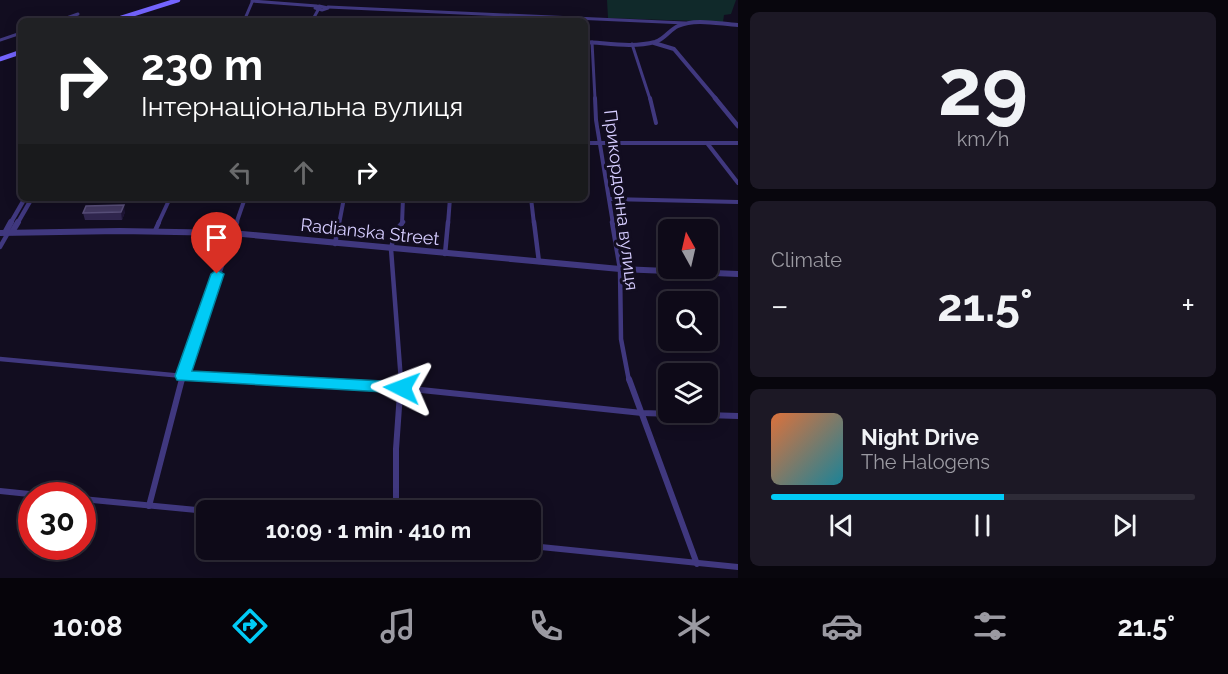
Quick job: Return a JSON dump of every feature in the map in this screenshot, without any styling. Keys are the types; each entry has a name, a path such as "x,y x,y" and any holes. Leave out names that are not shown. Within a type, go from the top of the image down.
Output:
{"main road":[{"path":"121,18 178,0"},
{"path":"135,18 144,12"},
{"path":"0,59 18,53"}],"street":[{"path":"245,18 252,1 291,2 318,8 577,18"},
{"path":"313,18 318,8"},
{"path":"463,18 464,13"},
{"path":"67,18 78,14"},
{"path":"588,18 738,25"},
{"path":"654,43 679,25 690,23"},
{"path":"0,40 18,34"},
{"path":"588,42 667,45 674,49 738,126"},
{"name":"Прикордонна вулиця","path":"592,42 596,120 620,268 621,339 627,374 697,564"},
{"path":"632,44 656,123"},
{"path":"588,143 738,142"},
{"path":"707,143 738,183"},
{"path":"610,199 738,202"},
{"path":"0,247 23,201"},
{"path":"6,232 30,201"},
{"path":"155,231 169,201"},
{"path":"149,506 183,376 244,201"},
{"path":"335,244 343,201"},
{"path":"396,500 396,449 402,388 391,249 395,231 403,222 403,201"},
{"path":"445,254 450,201"},
{"path":"531,201 539,262"},
{"name":"Radianska Street","path":"6,232 231,233 539,262 738,274"},
{"path":"0,359 183,376 402,388 642,413 738,416"},
{"path":"0,491 18,493"},
{"path":"96,501 196,511"},
{"path":"541,547 738,567"}],"green space":[{"path":"607,0 736,0 731,14 724,15 723,22 608,18"}],"building":[{"path":"124,205 121,212 83,213 86,206"}],"route":[{"path":"217,274 183,376 402,388"}]}
